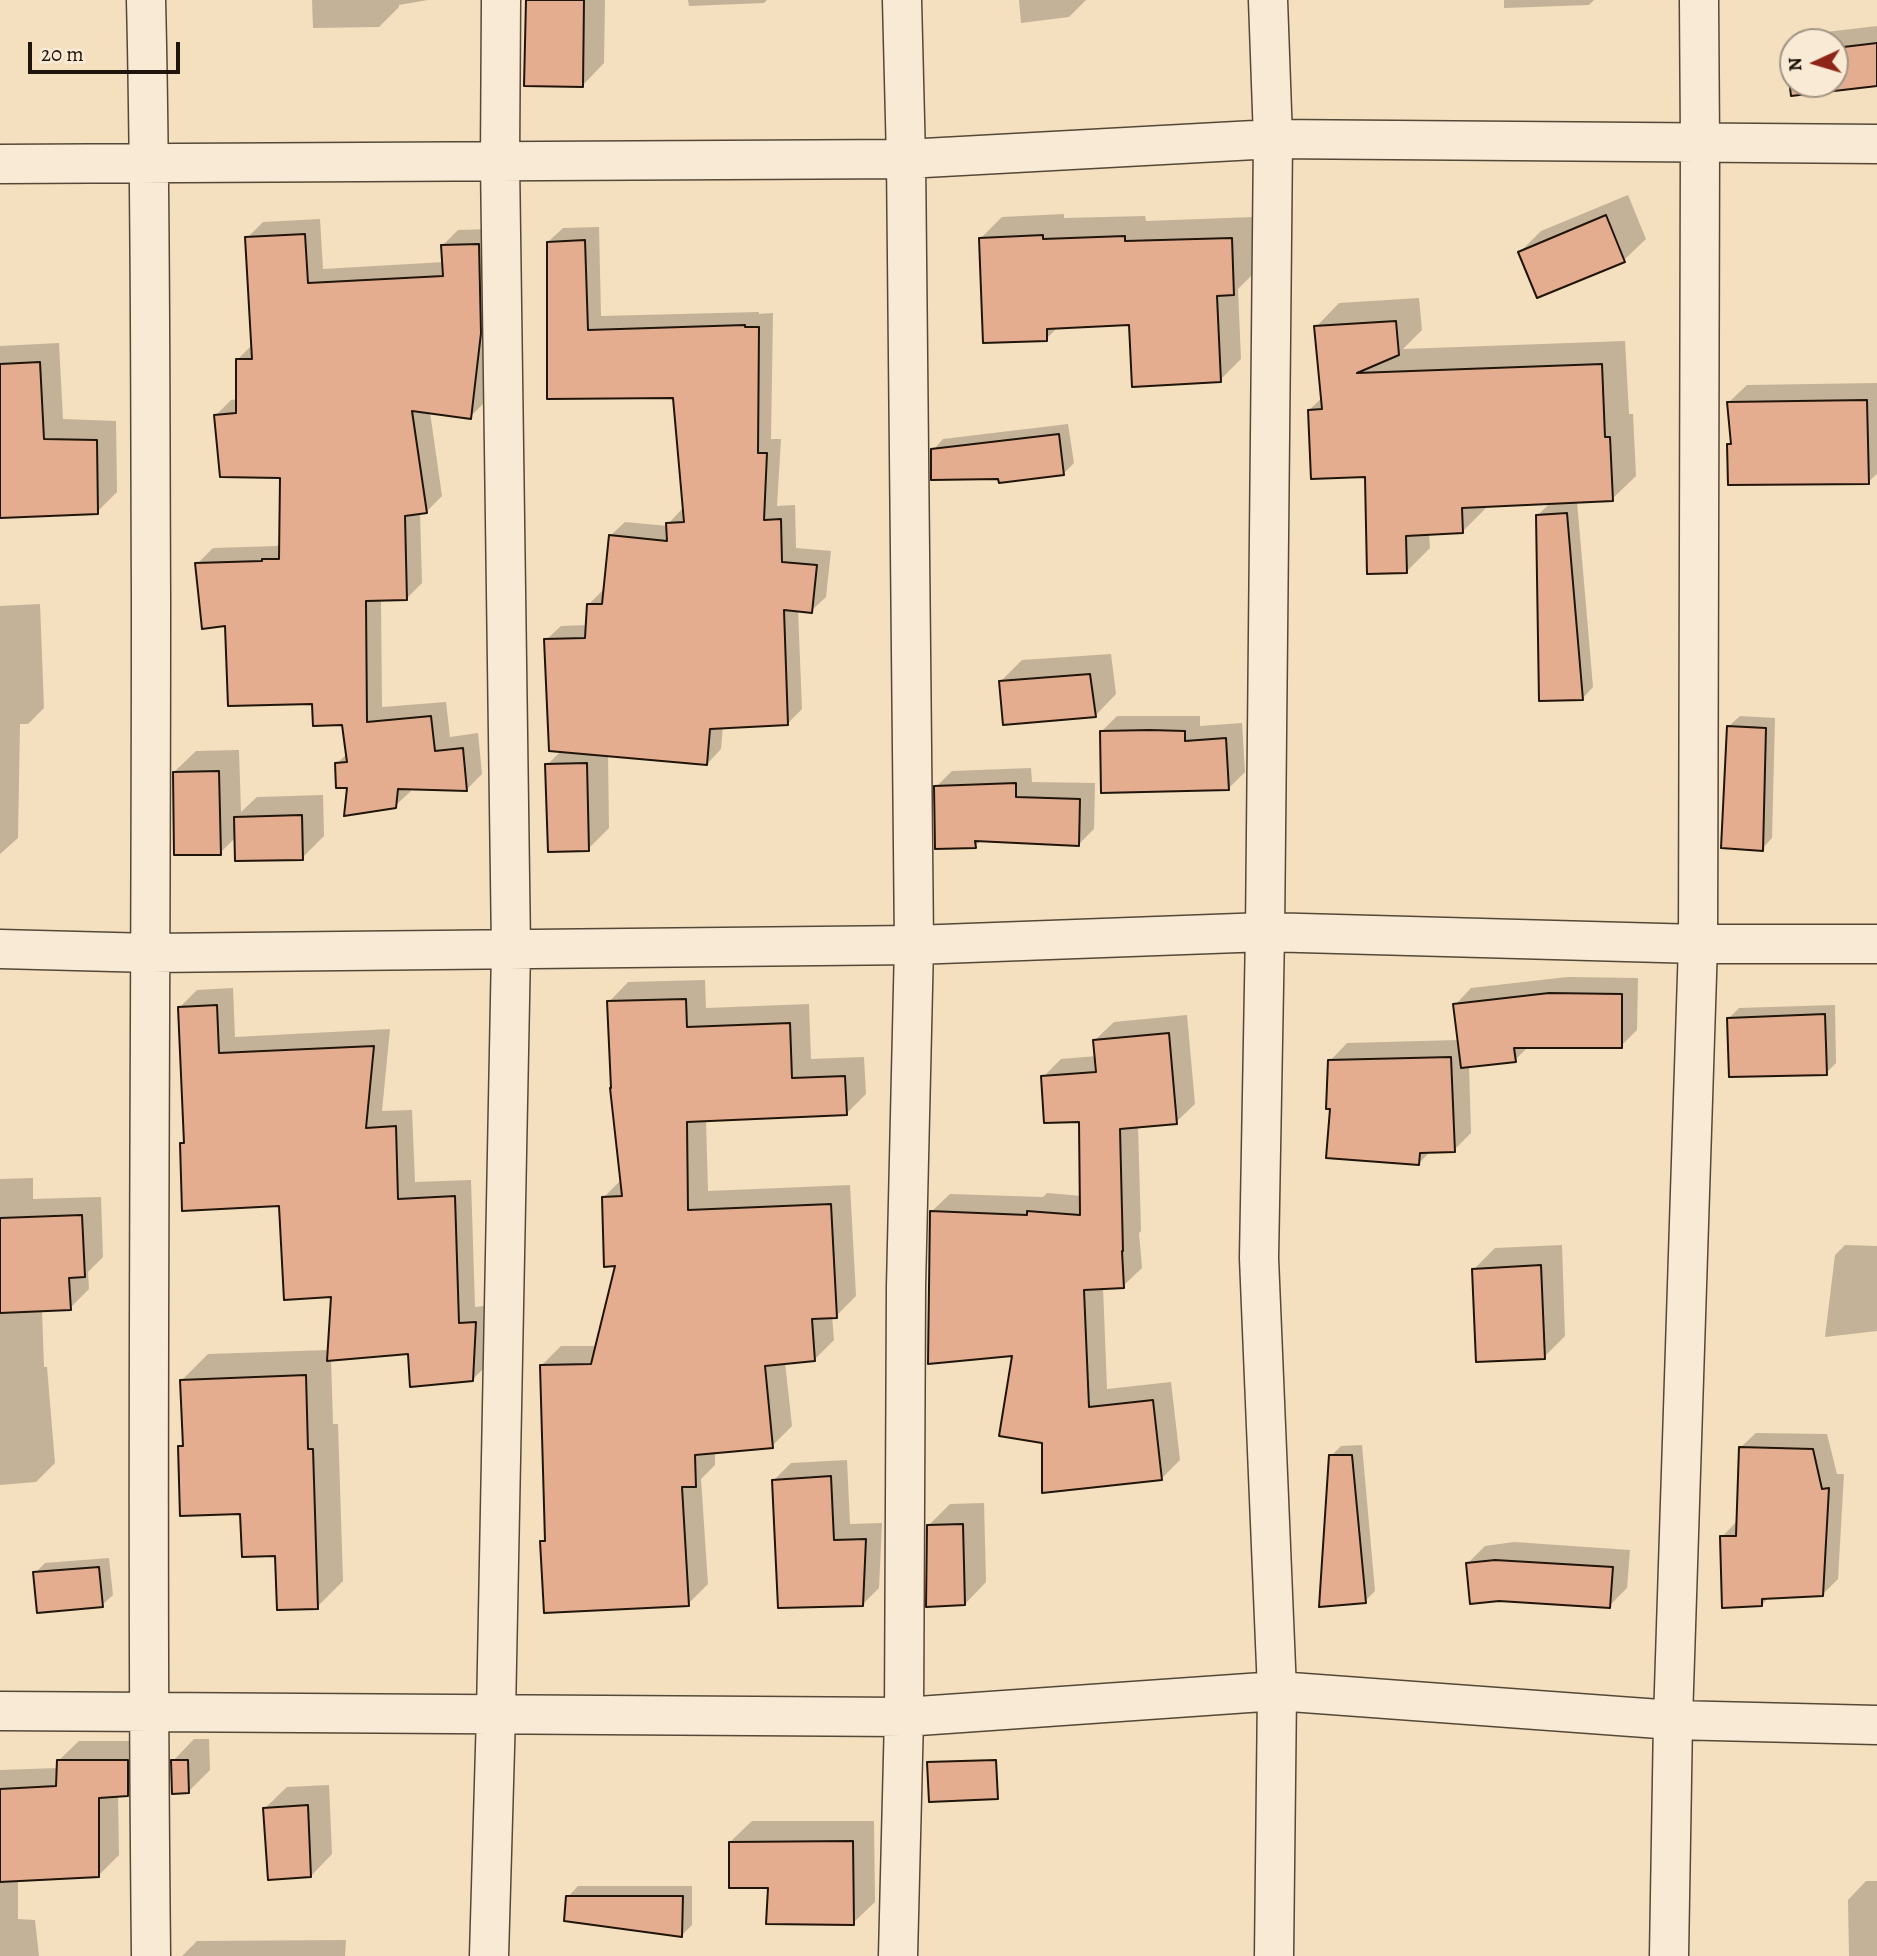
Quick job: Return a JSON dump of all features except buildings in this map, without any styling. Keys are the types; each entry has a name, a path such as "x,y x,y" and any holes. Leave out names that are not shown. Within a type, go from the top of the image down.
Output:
{"street":[{"path":"146,0 150,164 148,1712 151,1956"},
{"path":"489,1956 510,949 500,162 501,0"},
{"path":"898,1956 904,1717 906,1287 914,945 902,0"},
{"path":"1268,0 1273,139 1259,1258 1277,1691 1273,1956"},
{"path":"1669,1956 1673,1720 1698,944 1699,0"},
{"path":"0,164 906,159 1273,139 1877,144"},
{"path":"0,949 151,953 914,945 1265,932 1698,944 1877,944"},
{"path":"0,1711 904,1717 1277,1691 1673,1720 1877,1725"}]}
